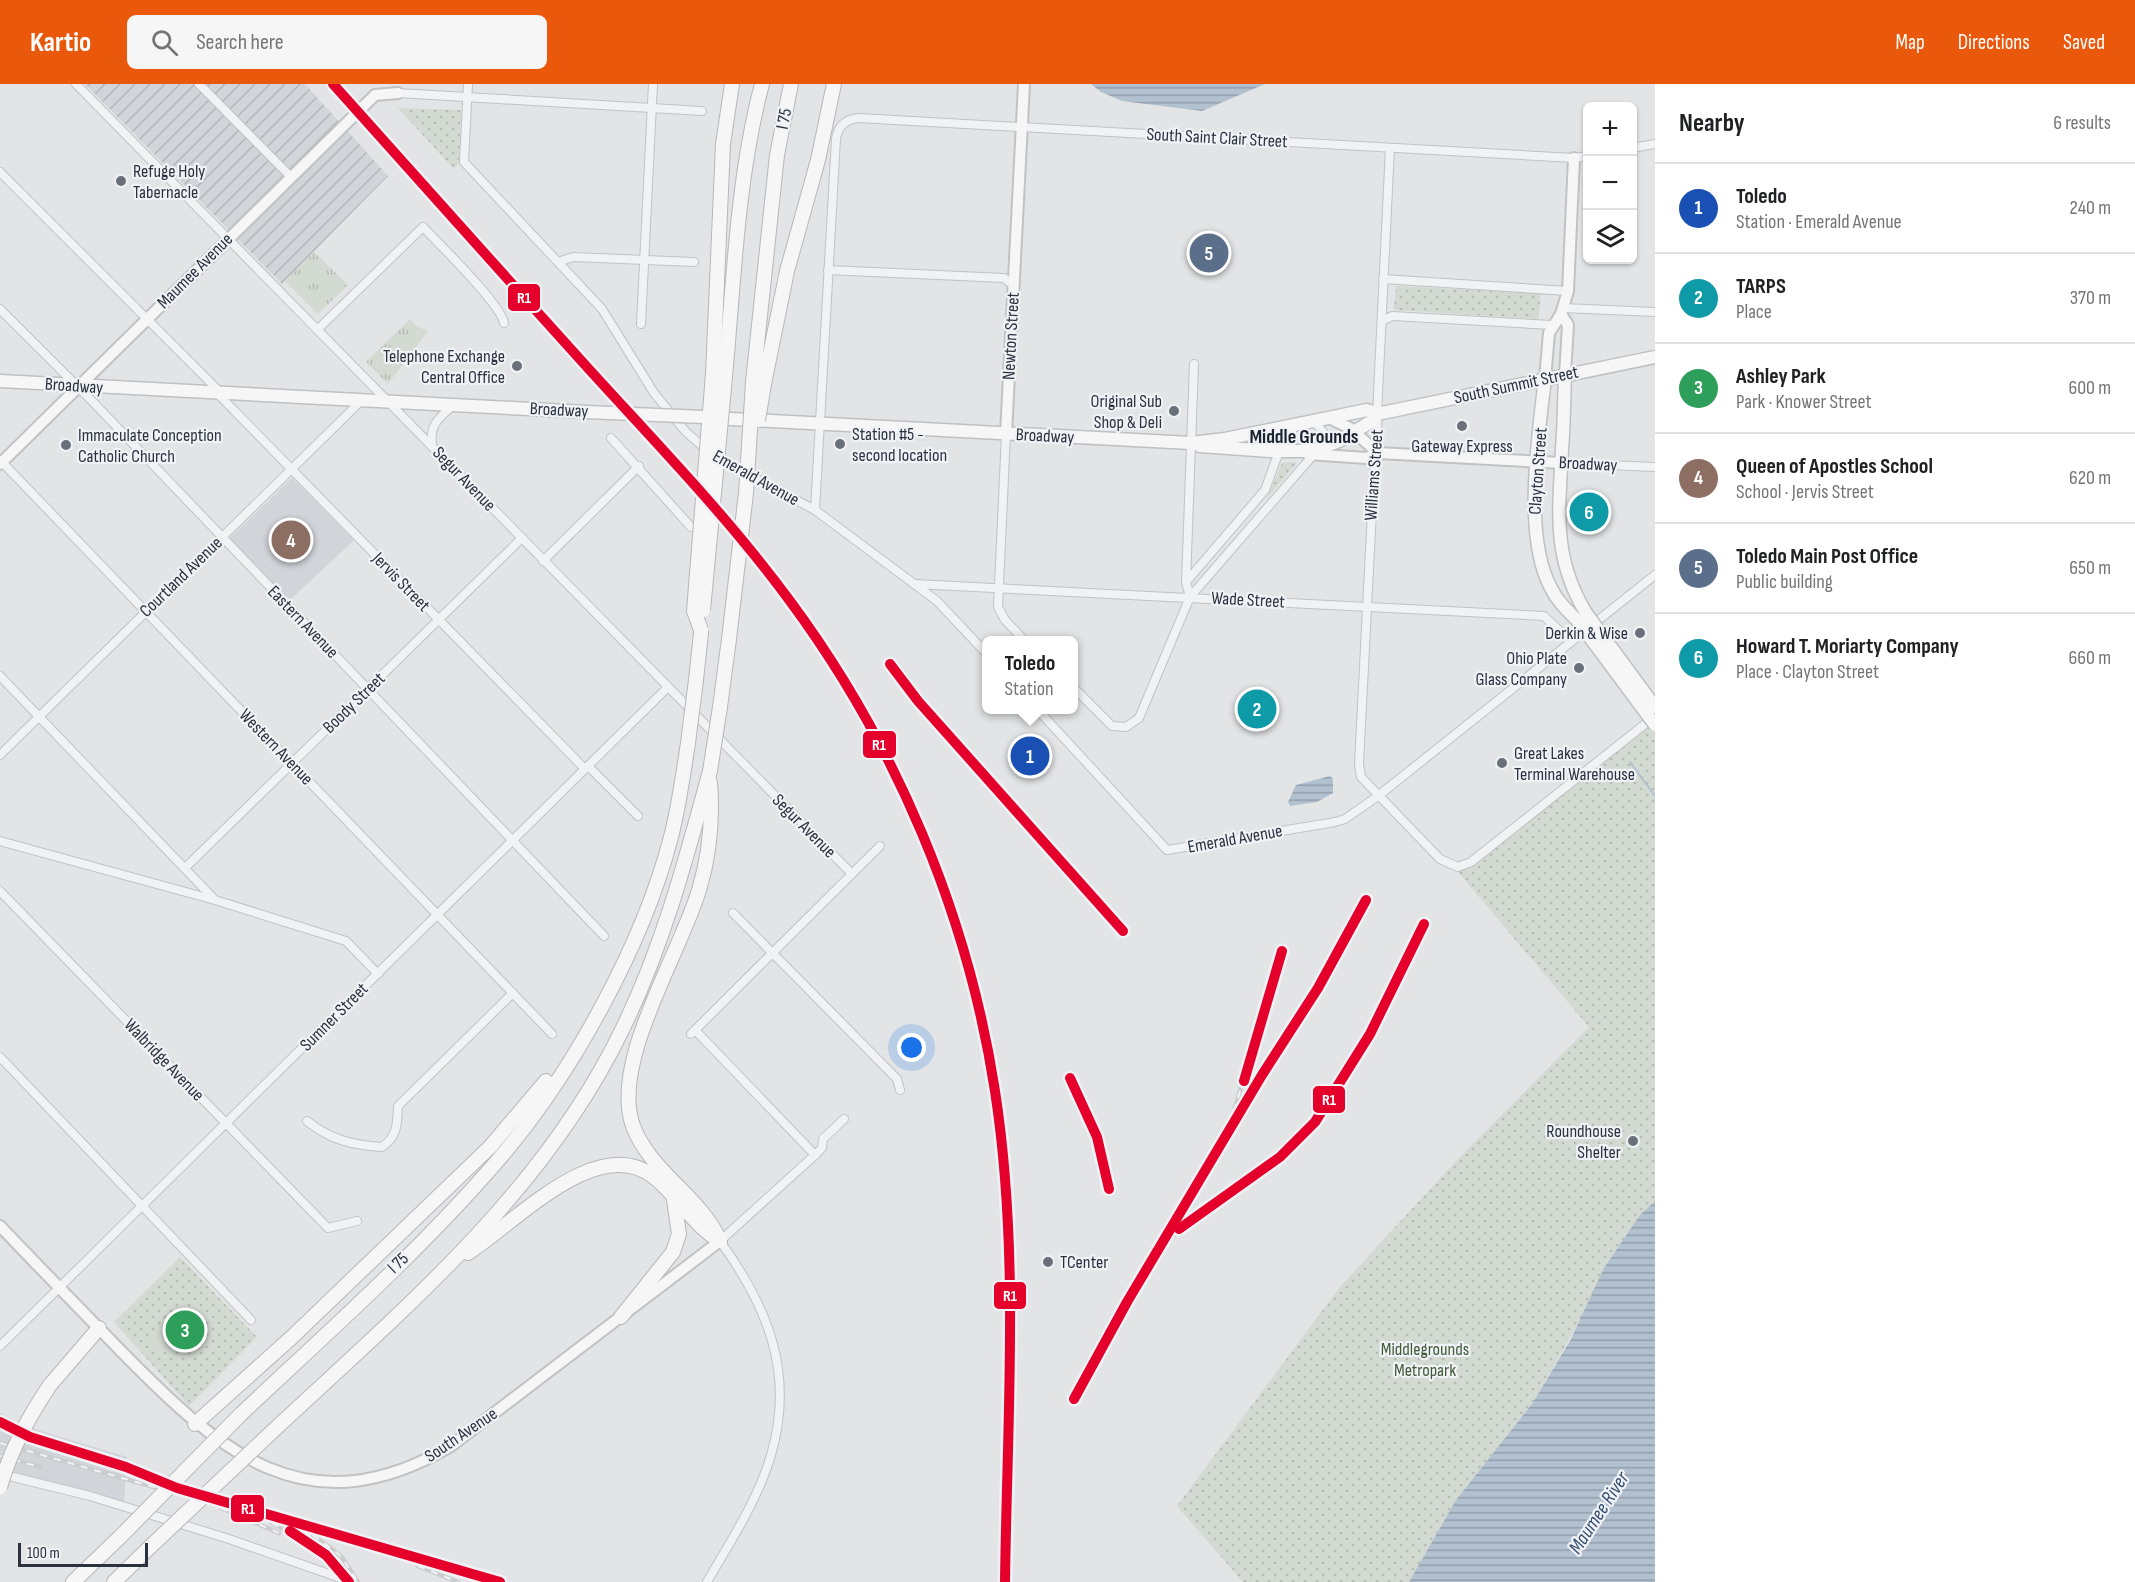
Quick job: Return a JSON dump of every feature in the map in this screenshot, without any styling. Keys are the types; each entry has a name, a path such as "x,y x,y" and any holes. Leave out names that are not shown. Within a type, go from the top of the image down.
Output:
{"highway":[{"path":"719,376 723,144 732,84"},
{"name":"I 75","path":"73,1582 240,1414 412,1250 498,1160 554,1085 609,991 653,891 671,836 688,743 701,631 719,376 751,132 762,84"},
{"name":"I 75","path":"114,1582 451,1264 538,1165 581,1102 622,1030 643,985 678,890 710,771 729,639 746,494 758,383 777,155 791,84"},
{"path":"758,383 818,160 834,84"},
{"path":"710,771 712,836 699,890 631,1062 627,1093 633,1126 647,1150 712,1224 720,1241"},
{"path":"195,1424 308,1322 490,1147 556,1068 609,991"},
{"path":"451,1264 491,1239 560,1185 584,1171 603,1165 626,1165 654,1177 703,1231 720,1241"},
{"path":"621,1317 674,1252 679,1234 674,1198"},
{"path":"0,1487 10,1454 28,1418 50,1385 99,1328"}],"main road":[{"name":"South Summit Street","path":"1329,418 1367,410 1377,414 1655,357"},
{"name":"Clayton Street","path":"1565,375 1558,510 1561,551 1581,617"},
{"name":"Clayton Street","path":"1545,379 1534,523 1540,561 1556,598 1581,617"},
{"name":"Broadway","path":"0,381 78,387 1191,443 1225,439 1329,418"},
{"name":"South Summit Street","path":"1283,452 1316,452 1372,421 1377,414"},
{"name":"Broadway","path":"1191,443 1207,448 1283,452"},
{"path":"1581,617 1655,707"},
{"path":"1581,617 1655,725"}],"street":[{"name":"Segur Avenue","path":"76,84 852,874"},
{"path":"199,84 291,177"},
{"path":"389,84 398,93 467,99 702,111"},
{"path":"467,99 468,84"},
{"path":"641,324 653,84"},
{"name":"Newton Street","path":"1020,636 1001,614 998,587 1024,84"},
{"name":"Maumee Avenue","path":"1,462 375,95 398,93"},
{"name":"Emerald Avenue","path":"467,99 464,162 602,309 654,393 686,432 715,457 815,510 945,608 982,648"},
{"name":"South Saint Clair Street","path":"828,270 836,139 838,131 846,122 859,118 1574,158 1583,157"},
{"path":"1637,147 1655,144"},
{"name":"Williams Street","path":"1390,148 1377,414 1378,453 1374,472 1366,607 1359,765 1361,777 1446,864 1465,865 1655,716"},
{"name":"Clayton Street","path":"1545,379 1552,325 1562,311 1568,291 1574,158"},
{"name":"Jervis Street","path":"0,172 147,319 439,620 638,816"},
{"path":"317,330 423,227 477,285 499,312 504,323"},
{"path":"558,262 573,256 694,262"},
{"path":"815,510 828,270 1004,278 1013,285"},
{"path":"1383,279 1568,291"},
{"name":"Eastern Avenue","path":"0,309 78,387 604,936"},
{"path":"1562,311 1655,312"},
{"name":"Clayton Street","path":"1562,311 1568,325 1565,375"},
{"path":"1382,321 1392,316 1552,325"},
{"path":"1190,597 1186,582 1194,364"},
{"name":"Courtland Avenue","path":"0,755 362,400"},
{"path":"432,446 431,430 454,405"},
{"path":"1329,418 1354,432 1378,453"},
{"path":"1078,692 1106,723 1117,728 1126,727 1135,722 1142,714 1190,597 1316,452 1323,441 1323,432 1314,421"},
{"path":"1186,582 1260,496 1283,452 1289,432 1297,424"},
{"path":"611,438 639,466 691,527"},
{"name":"Broadway","path":"1316,452 1366,458 1378,453 1655,468"},
{"name":"Western Avenue","path":"1,462 552,1034"},
{"path":"543,561 639,466"},
{"name":"Boody Street","path":"185,868 522,538"},
{"path":"1378,796 1655,576"},
{"name":"Wade Street","path":"914,584 1544,616 1571,642"},
{"path":"0,676 215,900"},
{"name":"Sumner Street","path":"0,1346 667,688"},
{"name":"Emerald Avenue","path":"1042,714 1167,850 1335,822 1345,819 1378,796"},
{"path":"0,841 215,900 346,941 378,974"},
{"path":"816,1155 693,1032 880,846"},
{"name":"Walbridge Avenue","path":"0,891 328,1228 357,1221"},
{"path":"733,913 897,1079 900,1090"},
{"path":"307,1121 322,1133 346,1143 382,1147 392,1141 396,1133 398,1106 513,993"},
{"path":"0,1057 251,1320"},
{"name":"South Avenue","path":"0,1226 195,1424 243,1456 285,1474 338,1482 385,1475 408,1468 451,1446 720,1241 816,1155 822,1148 823,1139 844,1119"},
{"path":"707,1582 764,1476 772,1454 781,1390 779,1368 768,1323 745,1275 720,1241"},
{"path":"0,1474 90,1496 226,1538 352,1582"}],"shaded area":[{"path":"85,84 305,84 388,176 282,284"},
{"path":"292,478 354,540 289,601 229,539"},
{"path":"0,1413 25,1426 127,1457 124,1502 0,1474"}],"green space":[{"path":"398,108 461,110 459,163 454,169"},
{"path":"314,252 348,285 318,314 285,281"},
{"path":"1396,286 1541,293 1538,319 1394,310"},
{"path":"410,319 416,326 428,331 388,384 366,362"},
{"path":"1282,463 1297,463 1267,498"},
{"name":"Middlegrounds Metropark","path":"1655,716 1655,1201 1640,1215 1532,1404 1456,1500 1409,1582 1243,1582 1177,1506 1340,1287 1454,1163 1589,1027 1458,872"},
{"path":"180,1257 257,1337 189,1406 114,1322"},
{"path":"171,1316 185,1331 161,1354 147,1339"}],"water":[{"path":"1091,84 1265,84 1202,111 1122,101 1101,92"},
{"path":"1330,776 1333,779 1333,793 1317,802 1290,806 1288,802 1296,785"},
{"name":"Maumee River","path":"1655,1201 1655,1582 1409,1582 1456,1500 1532,1404 1571,1339 1604,1268 1640,1215"}],"waterway":[{"path":"1630,762 1655,796"}],"railway":[{"path":"473,241 710,504 802,617 842,677 878,740 910,805 937,871 960,939 979,1009 993,1079 1003,1150 1010,1258 1005,1582"},
{"path":"890,664 918,701 1123,931"},
{"path":"1074,1399 1127,1302 1262,1075 1318,988 1366,900"},
{"path":"1172,1237 1192,1218 1280,1157 1315,1122 1370,1034 1424,924"},
{"path":"1234,1111 1282,951"},
{"path":"1070,1078 1097,1137 1109,1189"},
{"path":"0,1422 30,1437 126,1467 177,1488 500,1582"},
{"path":"0,1443 157,1488"},
{"path":"0,1456 40,1467"},
{"path":"221,1508 279,1533"},
{"path":"272,1523 311,1544 349,1582"},
{"path":"313,1535 341,1556 358,1582"},
{"path":"418,1566 458,1582"}],"transit line":[{"name":"R1","path":"333,84 691,481 767,570 828,656 863,713 894,772 922,834 946,896 983,1025 1003,1152 1010,1275 1005,1582"},
{"name":"R1","path":"890,664 918,701 1123,931"},
{"name":"R1","path":"1074,1399 1127,1302 1262,1075 1318,988 1366,900"},
{"name":"R1","path":"1179,1229 1280,1157 1315,1122 1370,1034 1424,924"},
{"name":"R1","path":"1244,1081 1282,951"},
{"name":"R1","path":"1070,1078 1097,1137 1109,1189"},
{"name":"R1","path":"0,1422 30,1437 126,1467 177,1488 500,1582"},
{"name":"R1","path":"290,1531 326,1555 349,1582"}],"place":[{"name":"Refuge Holy Tabernacle","path":"121,181"},
{"name":"Toledo Main Post Office","path":"1209,253"},
{"name":"Telephone Exchange Central Office","path":"517,366"},
{"name":"Original Sub Shop & Deli","path":"1174,411"},
{"name":"Gateway Express","path":"1462,426"},
{"name":"Station #5 - second location","path":"840,444"},
{"name":"Immaculate Conception Catholic Church","path":"66,445"},
{"name":"Howard T. Moriarty Company","path":"1589,512"},
{"name":"Queen of Apostles School","path":"291,540"},
{"name":"Derkin & Wise","path":"1640,633"},
{"name":"Ohio Plate Glass Company","path":"1579,668"},
{"name":"TARPS","path":"1257,709"},
{"name":"Toledo","path":"1030,756"},
{"name":"Great Lakes Terminal Warehouse","path":"1502,763"},
{"name":"Roundhouse Shelter","path":"1633,1141"},
{"name":"TCenter","path":"1048,1262"},
{"name":"Ashley Park","path":"185,1330"}],"district":[{"name":"Middle Grounds","path":"1304,437"}]}
